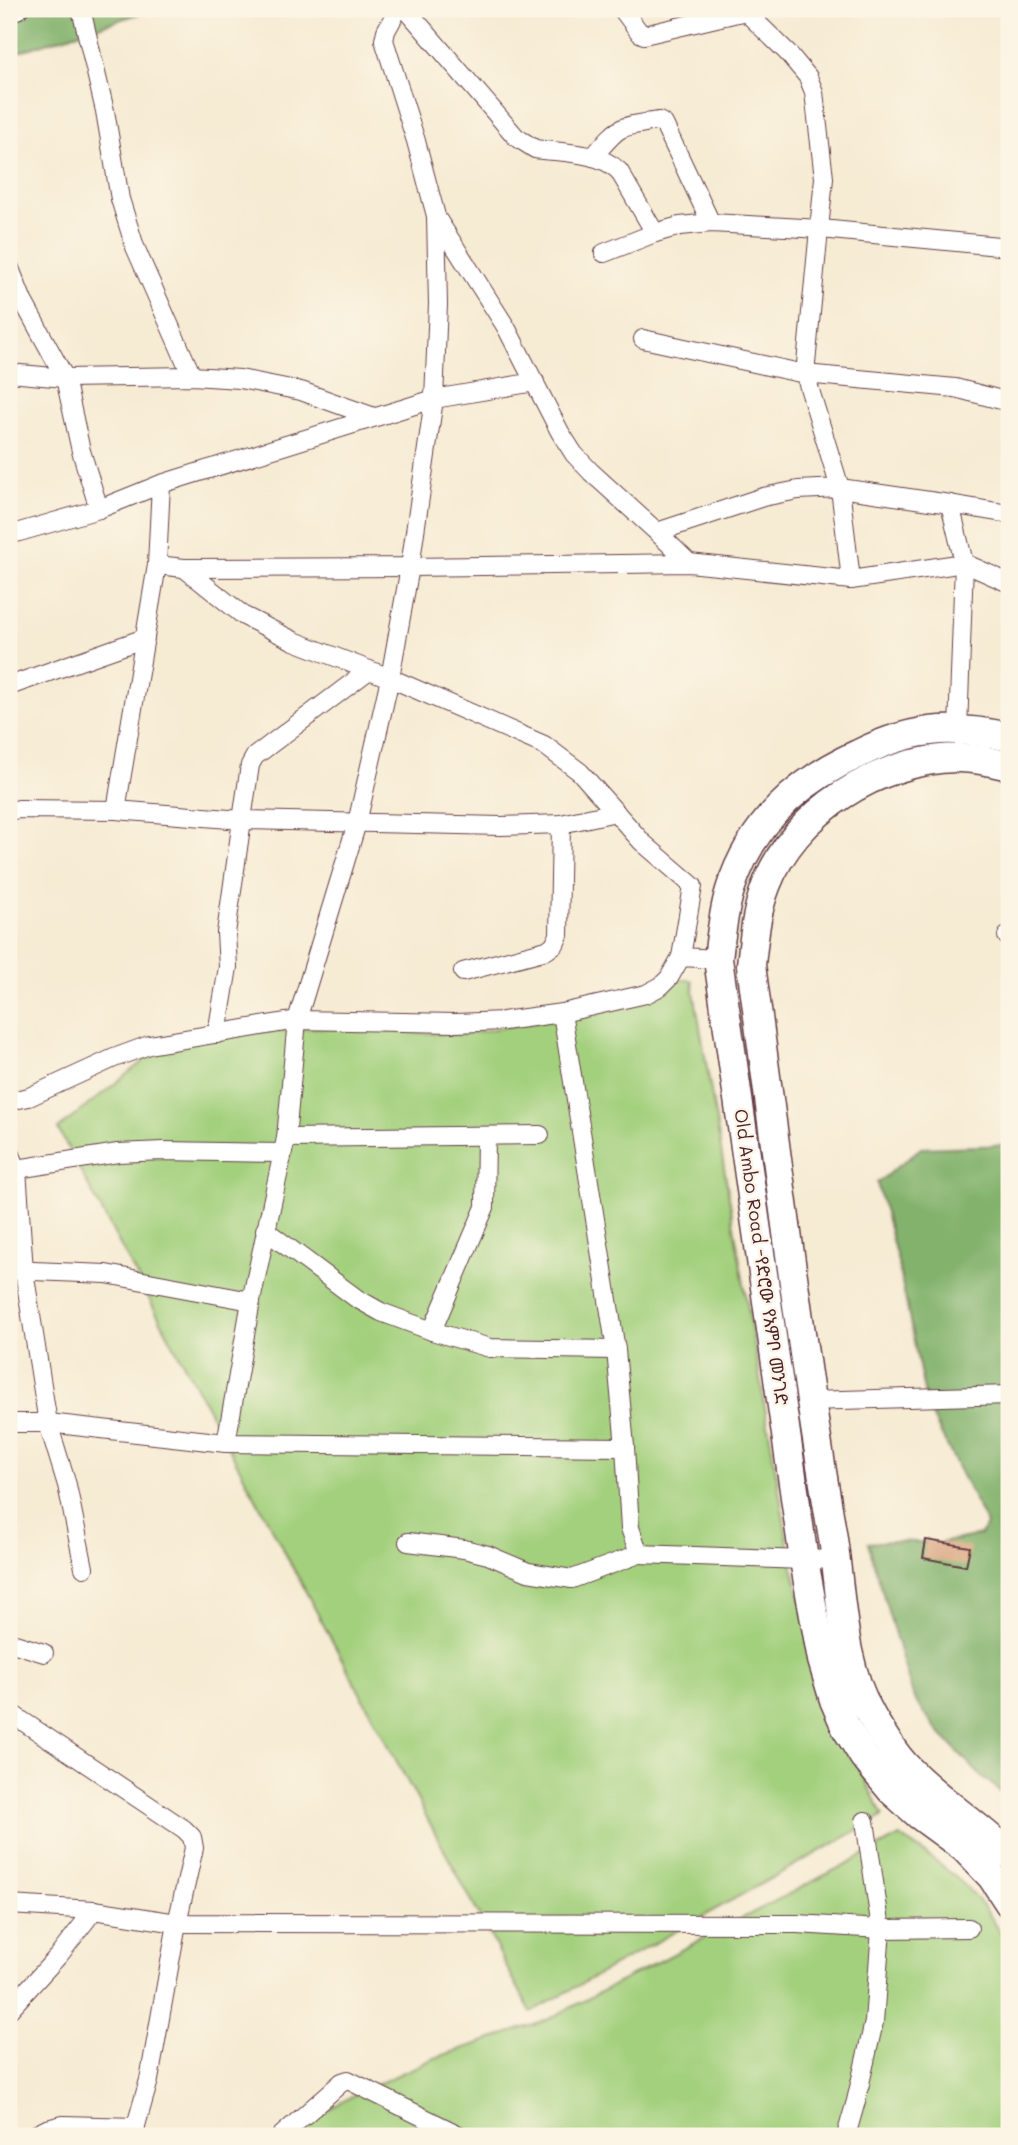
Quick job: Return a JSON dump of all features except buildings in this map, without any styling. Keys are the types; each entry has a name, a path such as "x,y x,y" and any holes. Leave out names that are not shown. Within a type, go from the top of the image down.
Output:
{"main road":[{"name":"Old Ambo Road -የድሮው የአምቦ መንገድ","path":"1009,737 983,731 958,730 913,734 885,741 828,767 797,790 758,832 743,857 730,888 722,918 718,959 804,1560 822,1660 834,1700 846,1728 864,1757 891,1790 919,1815 964,1848 992,1877 1009,1903"},
{"path":"853,756 868,781"},
{"name":"Old Ambo Road -የድሮው የአምቦ መንገድ","path":"1009,766 985,760 957,758 925,761 897,768 844,793 810,820 794,837 776,865 765,886 755,922 751,965 809,1401 836,1559 847,1645 856,1683 870,1715 906,1766 955,1810 988,1834 1009,1855"}],"street":[{"path":"9,13 19,9"},
{"path":"81,9 105,111 120,199 135,247 192,376"},
{"path":"226,1443 251,1301 284,1145 297,1020 357,823 390,678 410,567 434,399 438,304 436,216 384,40 398,9"},
{"path":"406,9 516,137 535,149 593,157 611,163 619,171 656,233"},
{"path":"622,9 644,35 745,10 808,77 814,92 824,178 805,374 840,488 851,580"},
{"path":"593,157 615,131 623,126 659,121 664,124 711,223"},
{"path":"436,216 506,327 574,454 689,564"},
{"path":"604,253 680,226 711,223 821,229 1009,247"},
{"path":"9,266 23,302 65,378 81,451 99,509"},
{"path":"643,339 805,374 955,387 1009,402"},
{"path":"9,373 65,378 192,376 240,379 301,391 374,418"},
{"path":"9,535 99,509 161,484 434,399 535,382"},
{"path":"116,810 157,565 161,484"},
{"path":"657,532 763,497 798,490 840,488 1009,514"},
{"path":"950,504 964,563 958,730"},
{"path":"157,565 184,568 689,564 851,580 964,563 1009,583"},
{"path":"9,1101 29,1097 149,1045 297,1020 457,1023 503,1021 562,1013 646,994 670,978 681,957 693,887 642,842 580,772 544,745 390,678 294,641 244,616 184,568"},
{"path":"9,686 145,638"},
{"path":"217,1034 228,967 226,933 250,765 255,756 369,670"},
{"path":"9,811 116,810 242,820 501,826 561,824 616,812"},
{"path":"463,972 547,950 555,944 559,935 561,824"},
{"path":"681,957 718,959"},
{"path":"562,1013 616,1350 629,1528 639,1554"},
{"path":"17,1169 118,1153 540,1135"},
{"path":"432,1331 485,1207 486,1136"},
{"path":"9,1150 17,1169 16,1270 48,1423 66,1485 84,1569"},
{"path":"265,1230 356,1297 381,1312 432,1331 490,1348 616,1350"},
{"path":"16,1270 106,1274 251,1301"},
{"path":"809,1401 1009,1395"},
{"path":"9,1423 48,1423 226,1443 625,1447"},
{"path":"408,1542 464,1549 488,1555 528,1572 572,1578 639,1554 836,1559"},
{"path":"9,1642 44,1653"},
{"path":"9,1712 184,1829 192,1837 194,1847 177,1923 149,2080 134,2131 63,2125 33,2136"},
{"path":"846,2136 874,2022 881,1929 865,1821"},
{"path":"9,1905 94,1910 177,1923 797,1924 881,1929 969,1928"},
{"path":"9,2010 60,1955 94,1910"},
{"path":"281,2136 342,2082 348,2080 461,2136"}],"green space":[{"path":"9,9 154,9 9,55"},
{"path":"673,980 692,980 790,1555 822,1693 883,1816 531,2012 58,1129 171,1039 322,1027 461,1035 556,1018"},
{"path":"1009,1145 1009,1798 980,1775 938,1731 914,1699 868,1543 940,1543 980,1535 987,1525 927,1406 898,1262 877,1183 921,1148"},
{"path":"900,1836 964,1885 989,1914 1009,1951 1009,2136 282,2136 358,2093 435,2058 545,2021"}]}
